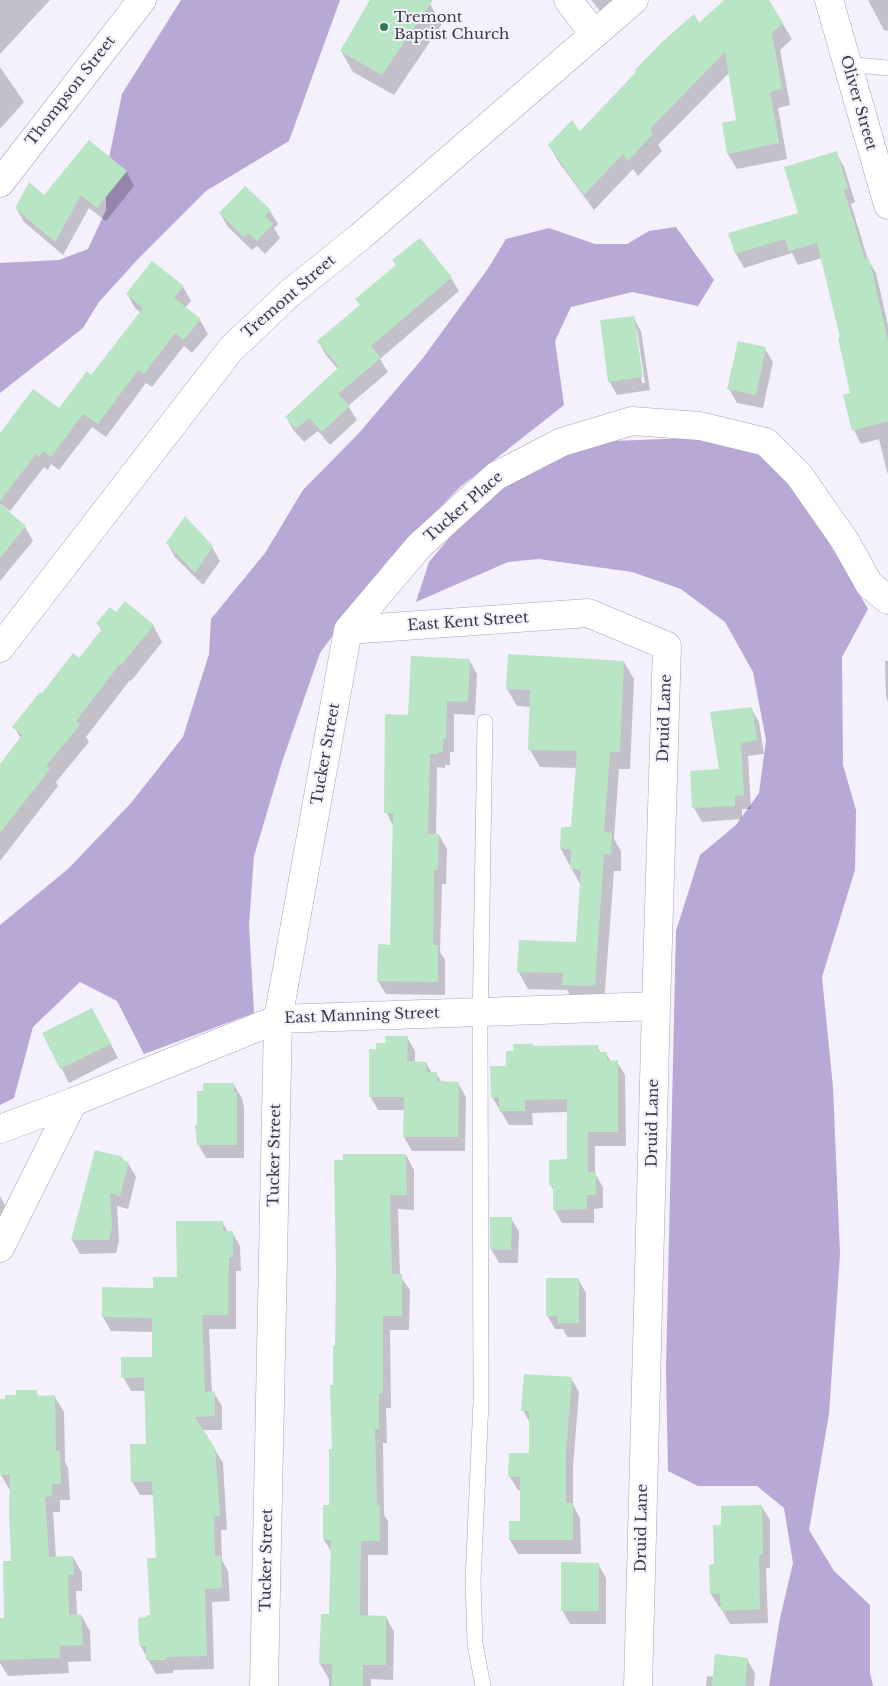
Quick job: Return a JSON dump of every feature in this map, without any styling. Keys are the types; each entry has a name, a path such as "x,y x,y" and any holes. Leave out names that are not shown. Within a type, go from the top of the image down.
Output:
{"street":[{"name":"Thompson Street","path":"0,182 142,0"},
{"path":"568,0 594,34"},
{"name":"Tremont Street","path":"0,648 231,349 290,293 361,236 634,0"},
{"name":"Oliver Street","path":"829,0 888,205"},
{"name":"Tucker Place","path":"348,630 419,546 496,476 562,442 632,421 700,426 766,442 799,475 845,541 869,584 888,600"},
{"name":"East Kent Street","path":"348,630 588,614"},
{"name":"Druid Lane","path":"588,614 667,646 638,1686"},
{"name":"Tucker Street","path":"264,1686 278,1018 348,630"},
{"name":"East Manning Street","path":"0,1128 73,1102 278,1018 656,1006"},
{"path":"0,1248 73,1102"}],"lane":[{"path":"847,64 888,68"},
{"path":"483,1686 475,1644 473,1582 481,1401 480,1166 485,722"}],"shaded area":[{"path":"181,0 340,0 289,141 206,191 138,259 99,302 83,328 0,393 0,263 59,260 88,249 106,210 106,173 122,94"},
{"path":"676,227 714,280 698,306 632,292 571,307 555,341 564,405 460,487 388,560 320,653 282,762 254,856 249,925 254,1013 144,1054 117,1001 80,982 33,1027 14,1098 0,1105 0,925 68,869 131,803 183,737 209,654 211,619 265,553 303,490 359,433 423,358 487,270 506,239 549,228 595,244 627,244 649,231"},
{"path":"692,438 759,451 809,509 868,609 842,657 843,765 856,810 855,870 822,977 833,1087 840,1254 829,1414 809,1530 834,1571 870,1605 870,1673 873,1686 769,1686 780,1618 793,1563 784,1508 757,1486 698,1486 668,1471 666,1369 676,931 700,855 736,825 759,793 766,740 753,672 725,622 681,589 632,572 539,559 508,562 416,602 429,562 466,518 507,485 564,456 612,441"}],"building":[{"name":"Tremont Baptist Church","path":"370,0 433,0 382,75 340,51"},
{"path":"724,0 769,0 783,23 772,33 782,89 770,92 779,143 727,154 722,123 736,120 725,52 650,129 653,134 628,161 623,154 584,195 548,145 572,120 580,131 661,43 694,14 699,23"},
{"path":"89,140 127,171 97,208 81,195 55,242 15,208 29,182 44,195"},
{"path":"837,151 848,188 844,190 865,259 869,258 888,341 888,421 852,431 843,395 850,393 838,338 840,337 817,243 789,251 785,239 735,254 728,233 798,213 784,167"},
{"path":"245,186 271,210 265,216 273,224 257,241 248,233 244,237 219,213"},
{"path":"420,238 452,277 371,346 381,358 338,394 350,406 322,432 309,418 296,429 285,417 339,367 317,341 360,305 355,299 396,265 392,260"},
{"path":"152,261 184,286 174,298 201,319 184,340 175,333 144,374 138,370 98,424 83,414 51,457 43,451 39,457 36,454 0,501 0,433 33,389 59,408 87,371 91,375 143,308 126,294"},
{"path":"634,316 643,377 608,382 600,320"},
{"path":"738,341 766,347 756,395 727,389"},
{"path":"0,504 26,526 0,558"},
{"path":"185,516 213,546 195,573 166,543"},
{"path":"125,601 154,625 120,664 76,721 80,725 46,766 50,769 0,833 0,764 22,735 12,727 40,692 42,693 73,653 79,658 102,629 96,623 110,607 116,612"},
{"path":"508,654 624,661 620,752 610,752 604,832 612,833 611,854 604,854 595,986 562,985 563,973 517,972 519,940 576,942 581,870 570,869 571,849 560,849 561,827 571,827 577,751 528,750 530,690 506,689"},
{"path":"411,656 470,659 468,702 447,701 446,739 443,739 443,752 430,754 428,834 439,834 438,870 434,870 433,945 438,945 438,982 377,981 378,944 390,945 393,813 384,813 385,714 408,715"},
{"path":"752,707 757,740 741,743 744,795 735,796 735,806 692,808 690,771 719,769 710,712"},
{"path":"92,1008 111,1044 60,1069 42,1033"},
{"path":"385,1036 408,1036 407,1061 427,1062 426,1072 437,1072 437,1081 459,1082 458,1137 403,1137 404,1097 369,1097 369,1049 376,1049 376,1043 386,1043"},
{"path":"513,1044 533,1044 533,1046 598,1045 598,1052 607,1052 607,1061 618,1060 618,1132 588,1132 588,1172 596,1172 596,1195 587,1195 587,1209 553,1210 553,1185 549,1185 549,1160 567,1159 567,1099 525,1100 525,1111 499,1111 499,1098 491,1098 490,1066 506,1066 506,1051 514,1051"},
{"path":"203,1083 234,1083 234,1092 237,1092 237,1145 197,1145 195,1125 197,1125 197,1091 203,1091"},
{"path":"95,1150 123,1157 122,1160 129,1162 120,1196 110,1193 112,1227 109,1240 71,1240"},
{"path":"343,1154 406,1154 407,1195 390,1195 392,1274 402,1274 402,1316 383,1316 383,1393 379,1394 379,1429 375,1429 377,1505 380,1505 380,1541 361,1541 360,1615 386,1616 386,1665 363,1665 363,1686 332,1686 332,1664 319,1664 321,1614 329,1614 331,1540 323,1540 323,1505 329,1505 329,1449 332,1449 330,1385 333,1385 336,1274 334,1160 343,1160"},
{"path":"490,1217 512,1217 511,1250 490,1249"},
{"path":"176,1221 223,1221 223,1231 233,1231 233,1257 229,1257 228,1315 202,1315 205,1392 215,1391 215,1416 195,1417 215,1448 220,1516 214,1516 215,1556 221,1555 222,1588 205,1589 207,1656 166,1657 166,1660 146,1660 146,1646 139,1646 138,1618 150,1615 147,1558 156,1558 152,1481 131,1482 130,1444 146,1444 144,1377 121,1378 121,1357 152,1357 152,1318 102,1317 102,1287 153,1288 153,1277 177,1277"},
{"path":"546,1278 579,1278 579,1323 558,1323 558,1316 546,1316"},
{"path":"524,1374 572,1377 566,1453 566,1503 573,1503 573,1540 509,1540 509,1521 520,1521 520,1477 508,1477 509,1453 529,1453 529,1411 521,1411"},
{"path":"16,1390 37,1390 37,1396 55,1395 56,1451 60,1451 61,1484 52,1484 52,1496 45,1497 49,1557 73,1556 74,1575 68,1575 69,1615 81,1614 83,1645 60,1646 60,1658 0,1660 0,1618 4,1618 3,1561 11,1561 10,1475 0,1475 0,1399 5,1399 5,1395 16,1395"},
{"path":"762,1505 763,1554 759,1555 760,1609 721,1611 720,1594 710,1594 709,1565 714,1564 713,1525 721,1525 721,1506"},
{"path":"561,1562 599,1563 599,1611 561,1611"},
{"path":"715,1654 748,1658 745,1686 712,1686"}],"place":[{"name":"Tremont Baptist Church","path":"384,27"}]}
